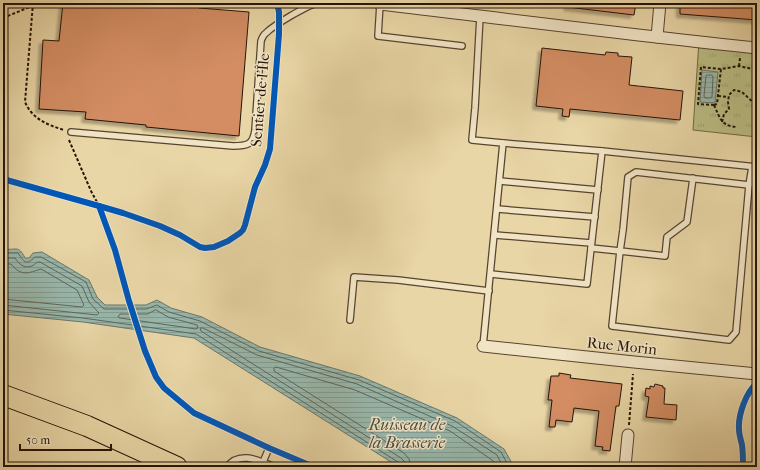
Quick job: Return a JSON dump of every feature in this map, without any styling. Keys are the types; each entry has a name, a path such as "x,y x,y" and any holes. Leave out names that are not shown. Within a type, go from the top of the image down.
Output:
{"highway":[{"path":"3,395 87,426 177,467"}],"street":[{"path":"657,37 660,3"},
{"path":"380,4 757,48"},
{"name":"Rue Morin","path":"483,346 757,374"},
{"path":"625,467 628,435"}],"lane":[{"path":"71,132 233,146 244,146 249,144 252,141 256,130 261,41 263,36 266,32 279,23 305,8 318,3"},
{"path":"363,3 380,4 378,36 462,46"},
{"path":"480,16 472,140 602,151 754,167 750,184 736,332 729,340 612,326 628,177 636,172 750,184"},
{"path":"483,346 503,143"},
{"path":"491,274 586,284 602,151"},
{"path":"495,235 591,245 665,256 667,237 688,222 693,178"},
{"path":"500,181 598,190"},
{"path":"497,210 595,217"},
{"path":"350,320 354,277 398,280 489,291"},
{"path":"263,462 269,448"},
{"path":"227,467 231,462 238,458 251,459 275,467"}],"path":[{"path":"205,3 251,7 263,3"},
{"path":"3,18 33,5 26,102 27,106 34,116 40,120 64,130 91,191 101,209"},
{"path":"714,105 698,104 701,67 721,68 739,66 757,69"},
{"path":"714,105 717,104 721,68"},
{"path":"722,122 724,114 729,109 728,97 734,90 742,92 757,106"},
{"path":"718,96 728,97"},
{"path":"714,105 722,122 728,126 736,127"},
{"path":"91,204 101,209"},
{"path":"628,435 634,362"}],"green space":[{"path":"699,41 757,48 757,137 693,130"}],"water":[{"path":"702,70 718,72 715,103 700,102"},
{"name":"Ruisseau de la Brasserie","path":"3,249 16,249 23,254 25,258 29,258 33,253 42,252 89,280 97,297 105,305 146,305 157,300 171,308 202,317 260,347 360,376 457,418 504,449 514,467 399,467 194,338 83,322 3,314"}],"building":[{"path":"63,3 200,3 199,8 249,12 239,136 146,127 146,125 85,119 86,112 39,109 43,40 59,41"},
{"path":"568,3 636,3 634,15 567,7"},
{"path":"680,3 757,3 757,20 680,14"},
{"path":"542,48 605,55 606,52 618,53 618,56 632,57 629,85 683,91 680,120 570,109 569,117 562,116 563,109 536,106"},
{"path":"559,373 571,375 570,378 622,384 619,406 616,406 610,451 602,450 603,447 595,446 599,411 574,408 572,422 556,420 555,427 549,427 552,400 548,400 551,376 559,376"},
{"path":"655,384 665,388 664,404 677,405 676,420 646,417 649,397 645,396 646,388 650,389 650,386 654,387"}],"cycle path":[{"name":"Sentier de l'Île","path":"99,206 160,226 180,235 200,247 205,248 214,247 228,241 243,230 255,187 265,165 270,149 279,34 279,12 277,3"},
{"path":"3,179 99,206 115,250 145,351 156,377 164,388 194,413 314,467"},
{"path":"743,467 739,423 746,398 757,383"}]}
